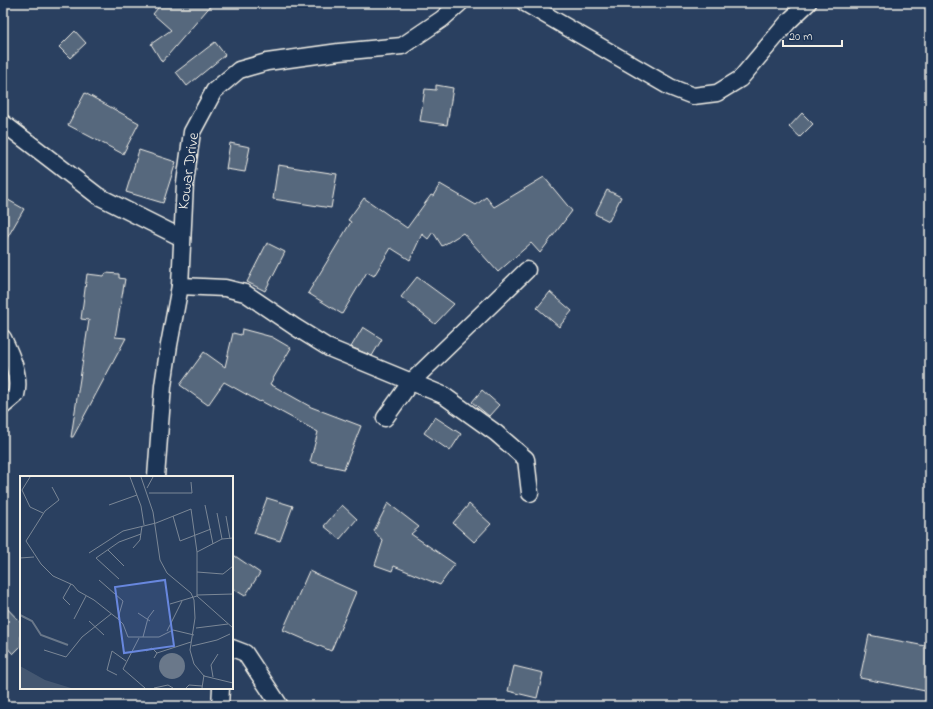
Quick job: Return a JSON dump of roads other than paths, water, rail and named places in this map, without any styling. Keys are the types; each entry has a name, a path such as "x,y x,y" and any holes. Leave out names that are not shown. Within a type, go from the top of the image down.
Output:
{"street":[{"name":"Kowar Drive","path":"156,476 163,386 180,286 185,183 192,132 214,91 239,70 266,62 339,52 402,46 442,19 460,3"},
{"path":"525,3 670,87 693,96 718,93 740,79 788,22 808,3"},
{"path":"3,123 98,196 182,238"},
{"path":"385,418 410,383 527,270"},
{"path":"180,286 225,288 245,293 295,328 329,348 410,383 443,395 496,433 526,459 530,493"},
{"path":"3,338 10,354 18,380 16,395 3,406"},
{"path":"238,650 280,706"},
{"path":"220,706 221,689"}]}
